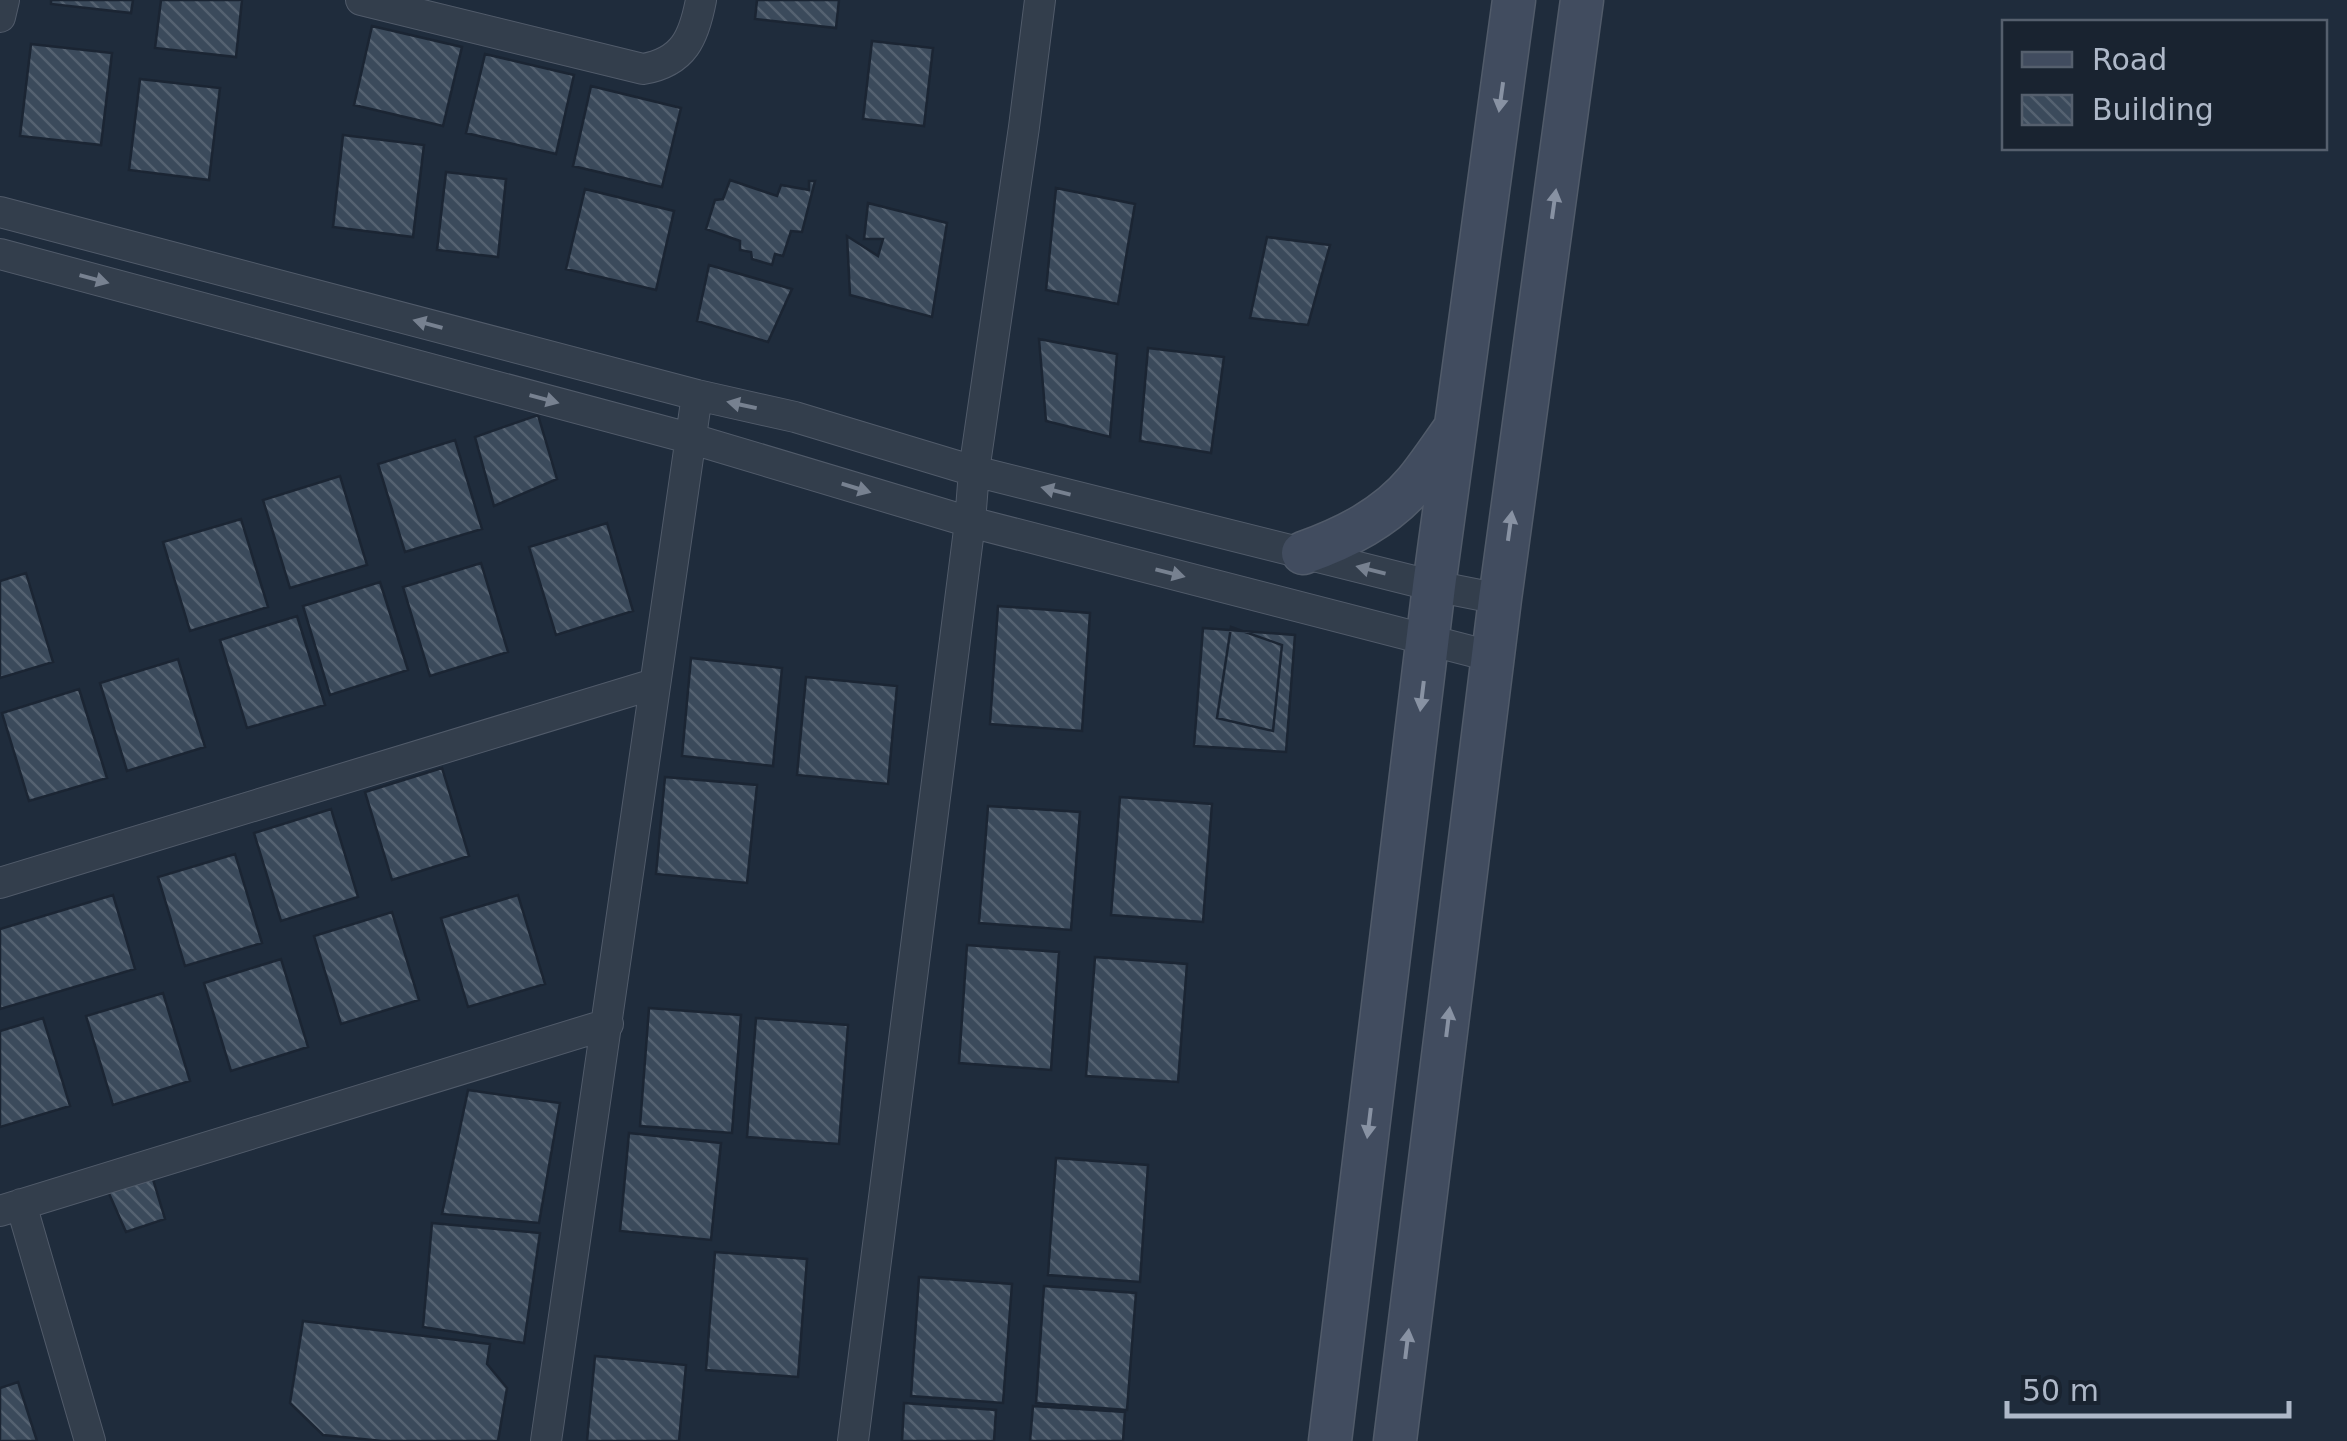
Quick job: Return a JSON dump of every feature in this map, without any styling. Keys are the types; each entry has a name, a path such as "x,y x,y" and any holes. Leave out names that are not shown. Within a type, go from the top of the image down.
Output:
{"street":[{"path":"0,17 4,0"},
{"path":"361,0 643,68 662,66 678,56 690,38 701,0"},
{"path":"853,1441 974,471 1040,0"},
{"path":"1330,1441 1434,586 1514,0"},
{"path":"1395,1441 1500,600 1582,0"},
{"path":"0,212 697,395 794,416 974,471 1500,600"},
{"path":"0,254 689,438 970,522 1494,657"},
{"path":"546,1441 697,395"},
{"path":"1303,553 1344,538 1381,514 1414,484 1456,426"},
{"path":"0,883 654,684"},
{"path":"90,1441 10,1207 608,1024"}],"building":[{"path":"51,0 133,0 131,13 51,4"},
{"path":"161,0 242,0 236,57 155,48"},
{"path":"757,0 839,0 836,28 755,19"},
{"path":"372,26 462,47 443,126 354,105"},
{"path":"872,41 933,48 924,126 863,119"},
{"path":"31,44 112,53 101,145 20,136"},
{"path":"485,54 574,75 556,154 466,133"},
{"path":"140,79 220,88 209,180 129,170"},
{"path":"591,86 681,108 662,187 573,166"},
{"path":"343,135 424,145 413,237 333,227"},
{"path":"446,172 506,179 498,257 437,250"},
{"path":"730,180 777,196 781,185 809,190 809,181 815,181 802,232 791,231 783,256 775,254 772,265 752,259 751,252 740,250 740,241 706,229 715,200 723,199"},
{"path":"1056,188 1135,204 1118,304 1046,290"},
{"path":"585,189 674,211 656,290 566,269"},
{"path":"868,203 947,223 932,317 850,295 847,236 878,256 883,239 864,239"},
{"path":"1267,237 1330,245 1308,325 1250,318"},
{"path":"709,265 792,289 768,342 697,321"},
{"path":"1039,339 1117,354 1110,437 1046,421"},
{"path":"1148,348 1224,357 1211,453 1140,441"},
{"path":"538,415 557,479 494,506 475,437"},
{"path":"455,440 482,529 405,552 378,464"},
{"path":"340,476 367,565 290,588 263,500"},
{"path":"241,519 268,607 190,631 163,542"},
{"path":"607,523 633,611 556,635 529,547"},
{"path":"481,563 508,652 430,676 403,587"},
{"path":"26,573 53,662 0,678 0,581"},
{"path":"380,582 408,670 330,695 303,606"},
{"path":"998,606 1090,613 1082,731 990,724"},
{"path":"297,616 325,705 247,728 220,640"},
{"path":"1231,627 1282,645 1273,731 1217,718"},
{"path":"1203,628 1295,635 1286,752 1194,746"},
{"path":"691,658 782,668 773,766 682,756"},
{"path":"178,659 205,747 127,771 100,683"},
{"path":"806,677 897,686 888,784 797,775"},
{"path":"79,689 107,778 29,801 2,713"},
{"path":"442,768 469,856 392,880 365,792"},
{"path":"665,777 757,785 747,883 656,874"},
{"path":"1120,797 1212,804 1203,922 1111,915"},
{"path":"988,806 1080,812 1071,930 979,923"},
{"path":"331,809 358,897 281,921 254,833"},
{"path":"235,854 262,943 185,966 158,877"},
{"path":"113,895 135,969 0,1009 0,929"},
{"path":"518,895 545,984 468,1007 441,918"},
{"path":"392,912 419,1000 341,1024 314,936"},
{"path":"967,945 1059,952 1051,1070 959,1063"},
{"path":"1095,957 1187,964 1178,1082 1086,1076"},
{"path":"281,959 308,1047 231,1071 204,983"},
{"path":"163,993 190,1081 113,1105 86,1016"},
{"path":"649,1008 741,1015 732,1133 640,1126"},
{"path":"43,1018 70,1106 0,1127 0,1031"},
{"path":"756,1018 848,1025 839,1144 747,1137"},
{"path":"468,1090 560,1103 539,1223 442,1214"},
{"path":"629,1133 721,1143 711,1240 620,1231"},
{"path":"1056,1158 1148,1165 1140,1282 1048,1275"},
{"path":"152,1176 165,1219 126,1232 107,1189"},
{"path":"432,1223 540,1233 524,1343 423,1327"},
{"path":"715,1252 807,1259 798,1377 706,1370"},
{"path":"919,1277 1012,1284 1003,1403 911,1396"},
{"path":"1044,1286 1136,1293 1127,1410 1036,1403"},
{"path":"303,1321 490,1344 487,1364 507,1388 498,1441 382,1441 323,1435 290,1403"},
{"path":"595,1356 686,1365 679,1441 587,1441"},
{"path":"18,1382 37,1441 0,1441 0,1388"},
{"path":"904,1403 996,1410 994,1441 902,1441"},
{"path":"1033,1406 1125,1412 1123,1441 1030,1441"}]}
